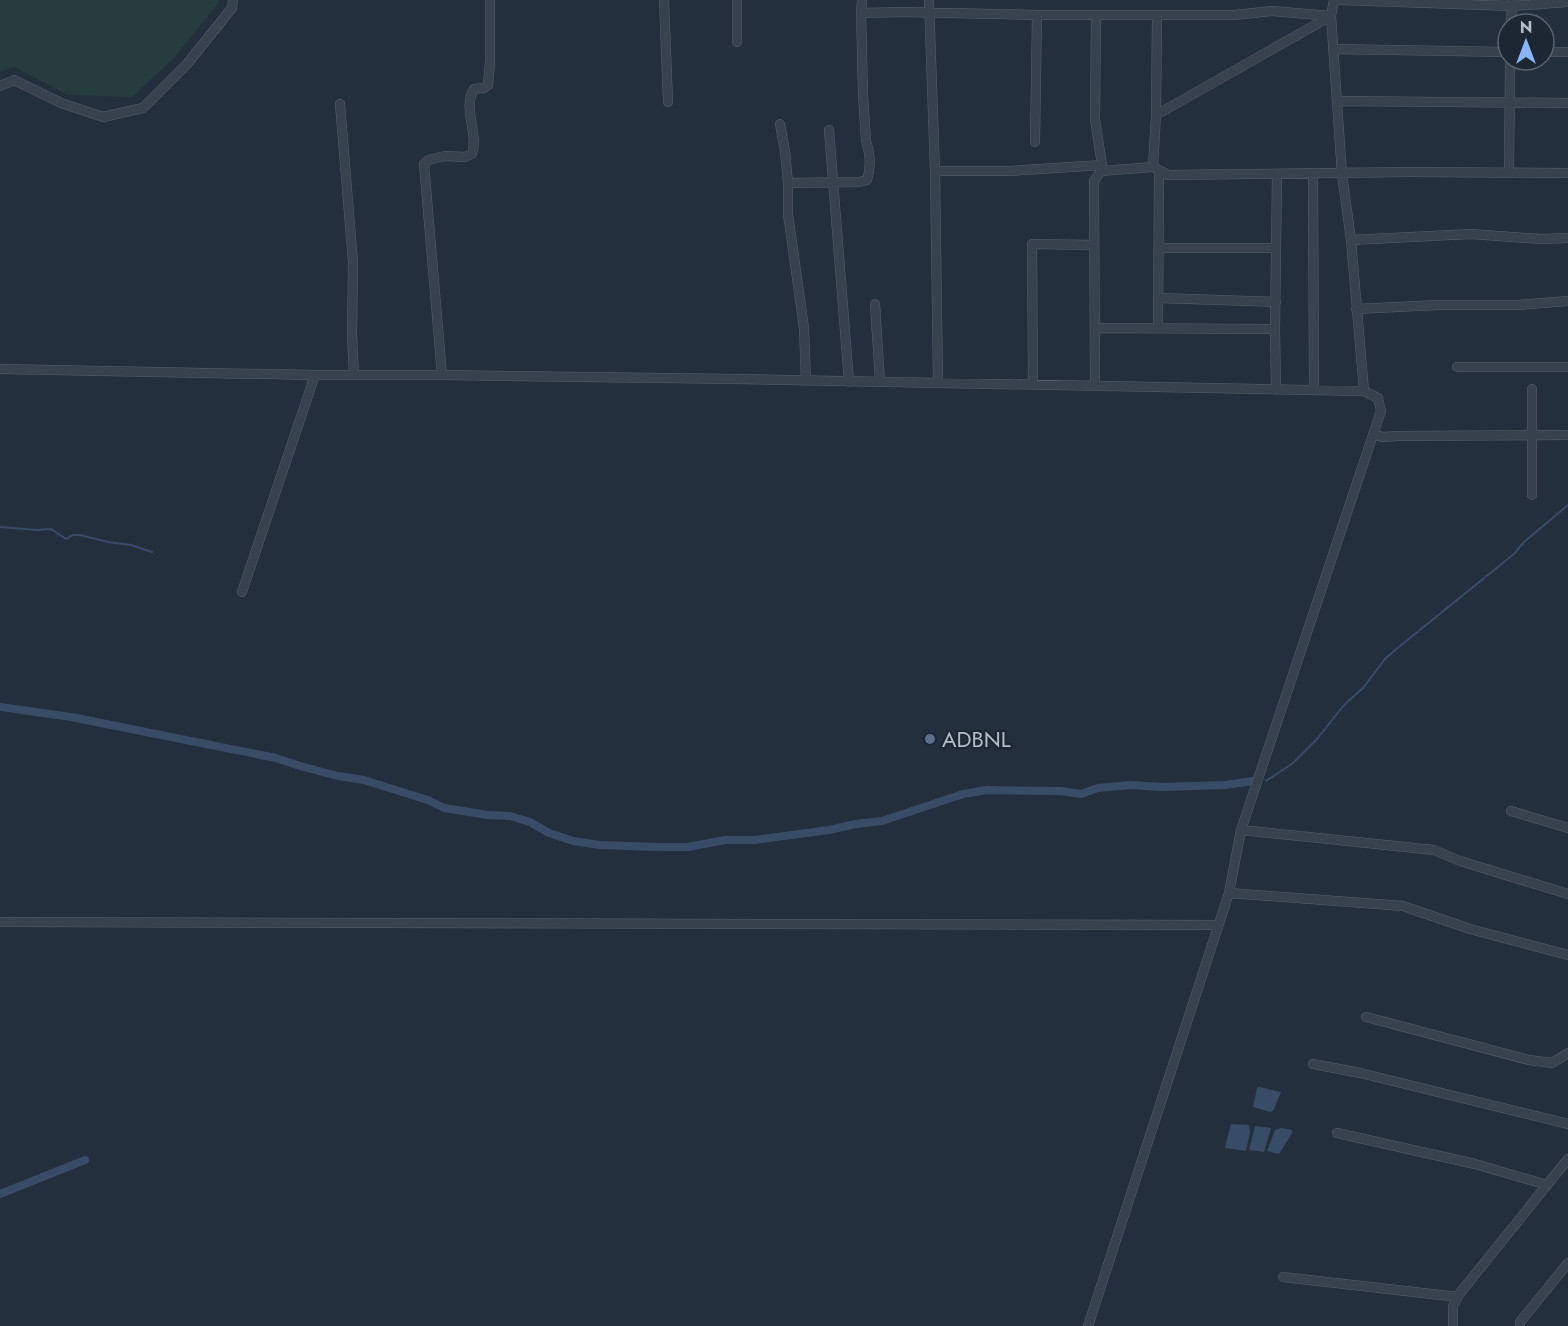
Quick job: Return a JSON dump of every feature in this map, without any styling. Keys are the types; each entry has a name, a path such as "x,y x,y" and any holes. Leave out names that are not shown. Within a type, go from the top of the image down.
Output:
{"street":[{"path":"0,87 14,80 61,103 103,117 143,108 187,64 232,8 233,0"},
{"path":"442,375 424,164 428,159 445,156 465,157 472,154 475,145 469,100 474,89 488,85 490,0"},
{"path":"664,0 668,102"},
{"path":"737,0 737,42"},
{"path":"789,183 867,180 870,172 863,106 862,0"},
{"path":"929,0 935,171 938,383"},
{"path":"1334,0 1331,15 1342,174 1351,240 1364,391"},
{"path":"1339,0 1568,2"},
{"path":"861,14 1235,15 1272,11 1331,15"},
{"path":"1035,142 1037,15"},
{"path":"1095,386 1094,181 1102,168 1095,119 1096,15"},
{"path":"1158,15 1156,116 1158,328"},
{"path":"1156,116 1331,15"},
{"path":"1333,49 1496,52"},
{"path":"1509,172 1510,72"},
{"path":"1337,101 1568,103"},
{"path":"340,104 353,262 354,375"},
{"path":"780,124 789,183 788,214 804,328 806,381"},
{"path":"829,130 849,381"},
{"path":"935,171 1102,168 1156,169 1168,175 1568,173"},
{"path":"1276,390 1277,174"},
{"path":"1313,174 1314,390"},
{"path":"1351,240 1471,234 1541,239 1568,238"},
{"path":"1033,385 1032,244 1094,245"},
{"path":"1159,248 1276,248"},
{"path":"1158,298 1276,302"},
{"path":"1356,309 1438,305 1518,305 1568,301"},
{"path":"875,304 880,382"},
{"path":"1095,328 1275,329"},
{"path":"1457,368 1568,367"},
{"path":"0,369 1364,391 1378,398 1381,411 1374,434 1241,830 1229,893 1088,1326"},
{"path":"242,592 315,375"},
{"path":"1532,389 1532,495"},
{"path":"1374,434 1382,437 1568,435"},
{"path":"1511,811 1568,828"},
{"path":"1241,830 1434,850 1470,864 1568,894"},
{"path":"1229,893 1403,906 1470,929 1568,955"},
{"path":"0,922 1218,925"},
{"path":"1366,1017 1529,1060 1551,1063 1568,1053"},
{"path":"1313,1064 1360,1073 1568,1125"},
{"path":"1337,1133 1475,1164 1547,1185"},
{"path":"1453,1326 1453,1306 1458,1297 1568,1159"},
{"path":"1520,1326 1520,1322 1568,1263"},
{"path":"1283,1277 1458,1297"}],"green space":[{"path":"0,0 219,0 173,59 132,97 68,95 14,67 0,72"}],"water":[{"path":"1259,1087 1281,1092 1273,1111 1253,1107"},
{"path":"1231,1124 1249,1125 1246,1151 1225,1147"},
{"path":"1255,1126 1271,1128 1264,1152 1249,1150"},
{"path":"1281,1128 1292,1130 1292,1133 1279,1154 1267,1151 1275,1130"}],"waterway":[{"path":"1266,781 1293,763 1317,739 1344,705 1363,688 1385,659 1514,554 1524,542 1568,505"},
{"path":"0,527 51,529 66,539 73,535 80,535 131,545 152,552"},
{"path":"0,707 71,717 276,758 338,776 364,780 428,800 444,808 510,816 573,841 600,845 688,847 725,840 755,840 829,830 882,821 963,794 987,790 1061,791 1081,794 1098,788 1130,785 1162,787 1225,785 1253,781"},
{"path":"0,1194 85,1160"}],"place":[{"name":"ADBNL","path":"930,739"}]}
